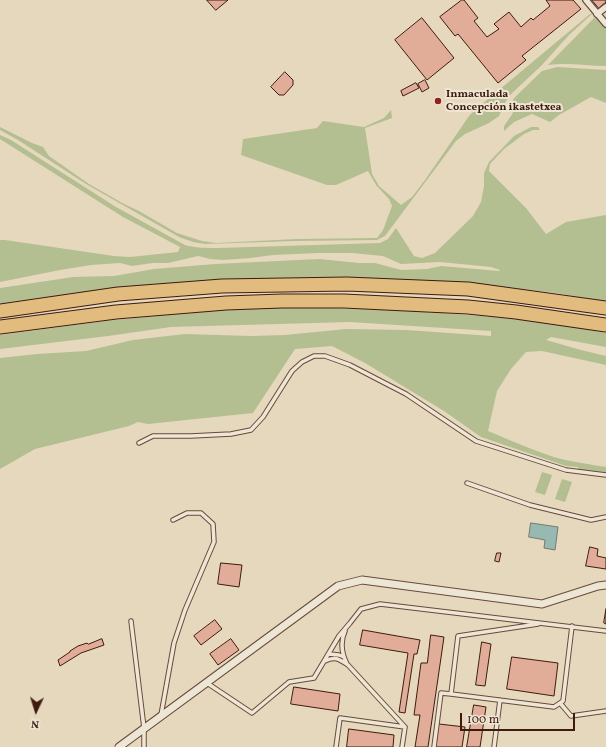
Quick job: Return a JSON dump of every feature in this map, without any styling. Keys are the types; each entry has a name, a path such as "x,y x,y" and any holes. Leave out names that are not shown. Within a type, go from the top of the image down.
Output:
{"highway":[{"path":"0,311 118,294 215,287 347,284 468,290 606,308"},
{"path":"0,327 116,312 226,303 282,301 359,301 468,307 606,325"}],"street":[{"path":"586,0 606,24"},
{"path":"597,14 606,6"},
{"path":"119,747 338,586 362,580 542,604 598,586 606,585"}],"lane":[{"path":"139,443 153,436 231,434 251,430 263,417 292,371 302,362 314,356 325,356 350,365 406,394 476,441 566,470 606,475"},
{"path":"467,483 538,507 590,520 606,517"},
{"path":"161,716 174,643 185,610 214,542 213,524 201,513 187,513 173,520"},
{"path":"206,682 252,713 289,682 314,678 339,636 361,608 380,604 606,631"},
{"path":"131,621 144,728 144,747"},
{"path":"451,694 458,636 544,623"},
{"path":"434,747 441,693 554,707 563,701 572,626"},
{"path":"346,628 343,634 342,650 348,665 405,727"},
{"path":"328,654 339,654 344,657"},
{"path":"324,661 330,658 336,658 348,665"},
{"path":"494,747 500,700"},
{"path":"560,703 571,716 606,711"},
{"path":"336,747 340,718 405,727"},
{"path":"402,747 405,727"}],"green space":[{"path":"593,13 569,35 542,65 508,97 499,116 489,123 465,134 456,141 385,236 377,240 205,244 193,242 179,237 86,184 0,130 0,127 43,147 49,156 89,184 177,233 202,241 216,243 297,239 377,238 383,230 392,206 389,199 376,185 368,171 336,185 327,185 241,155 243,139 317,128 323,121 364,127 384,118 391,110 392,118 365,128 372,174 379,186 401,205 412,197 469,116 475,110"},
{"path":"596,16 606,28 606,66 570,64 548,65"},
{"path":"557,67 606,70 606,103 591,97 559,115 550,122 532,114 514,122 504,131 504,126 513,113 510,107 514,98 542,71"},
{"path":"531,127 538,127 540,130 533,130 524,134 504,149 490,164 489,171 526,208 546,234 566,222 606,215 606,302 556,293 474,284 380,279 283,278 215,280 54,296 0,304 0,288 73,277 114,276 154,269 215,264 319,259 375,263 401,270 427,269 441,266 500,270 491,267 440,262 401,264 383,256 352,253 318,253 273,255 223,260 198,256 168,263 153,263 132,266 120,263 91,265 0,282 0,240 130,257 178,252 180,247 123,217 0,139 0,135 11,140 116,207 185,245 218,248 380,243 388,239 396,228 414,256 422,258 435,253 473,216 481,202 484,186 484,173 489,162 514,136"},
{"path":"290,307 456,314 522,320 606,333 606,347 551,337 546,340 606,356 606,365 542,351 526,352 511,369 497,391 488,431 554,457 573,462 606,467 606,473 578,470 578,467 566,466 481,437 444,411 365,363 332,346 295,349 253,413 148,424 138,422 129,426 35,449 0,469 0,358 86,351 133,340 185,334 251,336 285,335 346,329 407,330 491,336 491,331 350,322 171,327 0,349 0,335 112,320 213,311"},
{"path":"542,472 552,475 545,495 535,492"},
{"path":"562,479 572,482 565,502 555,499"}],"water":[{"path":"531,523 558,527 555,550 544,548 545,540 529,537"}],"building":[{"path":"207,0 228,0 216,10"},
{"path":"464,0 478,18 474,21 487,37 499,29 494,24 509,12 521,27 531,18 533,20 550,6 546,0 573,0 581,9 522,56 526,60 498,83 458,34 455,36 440,17"},
{"path":"592,0 606,0 606,2 599,8"},
{"path":"422,18 454,58 427,80 395,40"},
{"path":"285,72 293,80 293,85 284,95 279,95 271,87"},
{"path":"425,80 429,88 422,92 418,84"},
{"path":"416,83 419,88 403,96 401,91"},
{"path":"590,547 598,549 597,556 606,558 606,569 586,566"},
{"path":"497,553 501,553 499,562 495,561"},
{"path":"221,563 242,565 239,587 218,584"},
{"path":"606,609 606,624 604,623"},
{"path":"215,620 222,629 201,645 194,636"},
{"path":"363,630 420,640 417,654 414,654 405,713 399,712 408,653 360,645"},
{"path":"431,635 444,637 428,747 415,747 420,715 414,715 421,663 427,663"},
{"path":"102,639 104,645 81,653 60,666 58,660 70,651 78,646"},
{"path":"231,639 239,650 218,665 210,654"},
{"path":"482,642 491,644 485,686 476,685"},
{"path":"512,657 558,663 554,696 507,689"},
{"path":"294,687 340,694 338,711 291,704"},
{"path":"474,705 486,707 480,747 467,747"},
{"path":"439,724 465,727 462,747 436,747"},
{"path":"349,729 394,735 393,747 347,747"}],"place":[{"name":"Inmaculada Concepción ikastetxea","path":"438,101"}]}
